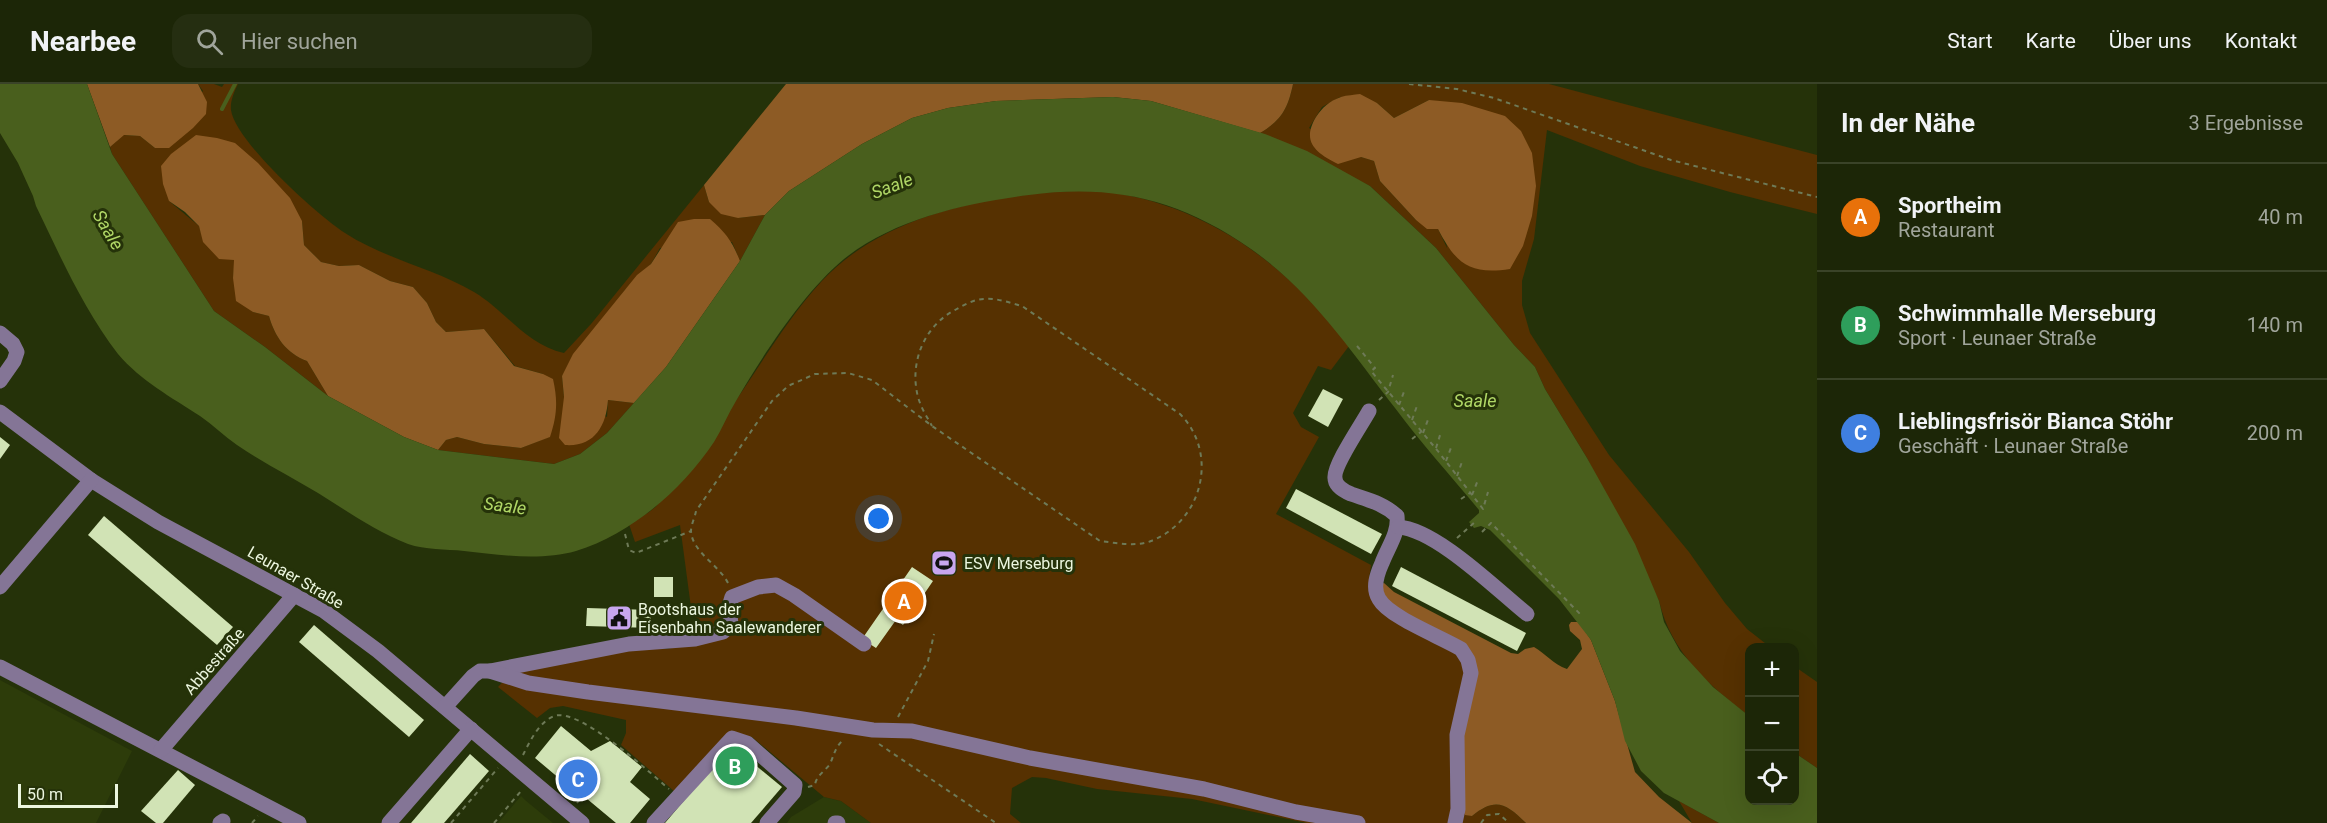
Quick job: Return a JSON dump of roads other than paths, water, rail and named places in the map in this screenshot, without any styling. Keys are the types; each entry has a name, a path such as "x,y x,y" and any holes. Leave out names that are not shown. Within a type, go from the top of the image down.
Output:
{"street":[{"path":"0,333 14,344 17,352 14,361 0,381"},
{"path":"1374,405 1337,467 1334,477 1337,486 1349,493 1388,507 1397,516 1398,526 1375,584 1377,597 1386,609 1461,649 1468,660 1471,673 1457,735 1458,809 1455,823"},
{"name":"Leunaer Straße","path":"0,412 91,480 158,522 324,611 445,707 508,766 582,823"},
{"path":"0,587 91,480"},
{"path":"1398,526 1409,527 1435,540 1527,614"},
{"path":"445,707 480,671 629,644 695,639 723,632 731,624 729,608 732,597 758,587 776,585 864,644"},
{"name":"Abbestraße","path":"161,750 294,595"},
{"path":"0,667 299,823"},
{"path":"490,671 528,683 857,728 912,731 1030,758 1204,789 1296,812 1358,823"},
{"path":"389,823 471,729"},
{"path":"654,823 732,738 747,743 791,780 795,788 795,792 767,823"}],"water":[{"name":"Saale","path":"0,84 87,84 112,154 214,311 328,396 404,437 438,450 554,464 580,454 607,433 666,367 740,261 765,215 789,191 862,144 912,118 948,108 996,101 1113,97 1151,101 1265,134 1307,151 1370,186 1436,248 1514,345 1535,367 1545,389 1635,544 1659,601 1664,622 1680,651 1713,687 1745,713 1745,805 1799,805 1799,756 1817,768 1817,823 1719,823 1664,793 1641,771 1625,741 1615,701 1591,640 1559,599 1490,530 1481,526 1474,528 1469,522 1479,513 1479,510 1415,434 1329,323 1293,284 1251,249 1198,218 1172,207 1118,194 1060,192 1005,198 956,208 885,233 844,259 799,307 758,364 714,442 687,477 671,493 635,522 596,543 563,554 520,556 415,546 384,533 232,442 200,416 146,380 118,354 94,319 73,282 18,163 0,133"}],"waterway":[{"path":"222,109 235,84"}],"place":[{"name":"ESV Merseburg","path":"944,563"},
{"name":"Sportheim","path":"904,601"},
{"name":"Bootshaus der Eisenbahn Saalewanderer","path":"619,618"},
{"name":"Schwimmhalle Merseburg","path":"735,766"},
{"name":"Lieblingsfrisör Bianca Stöhr","path":"578,779"}]}
